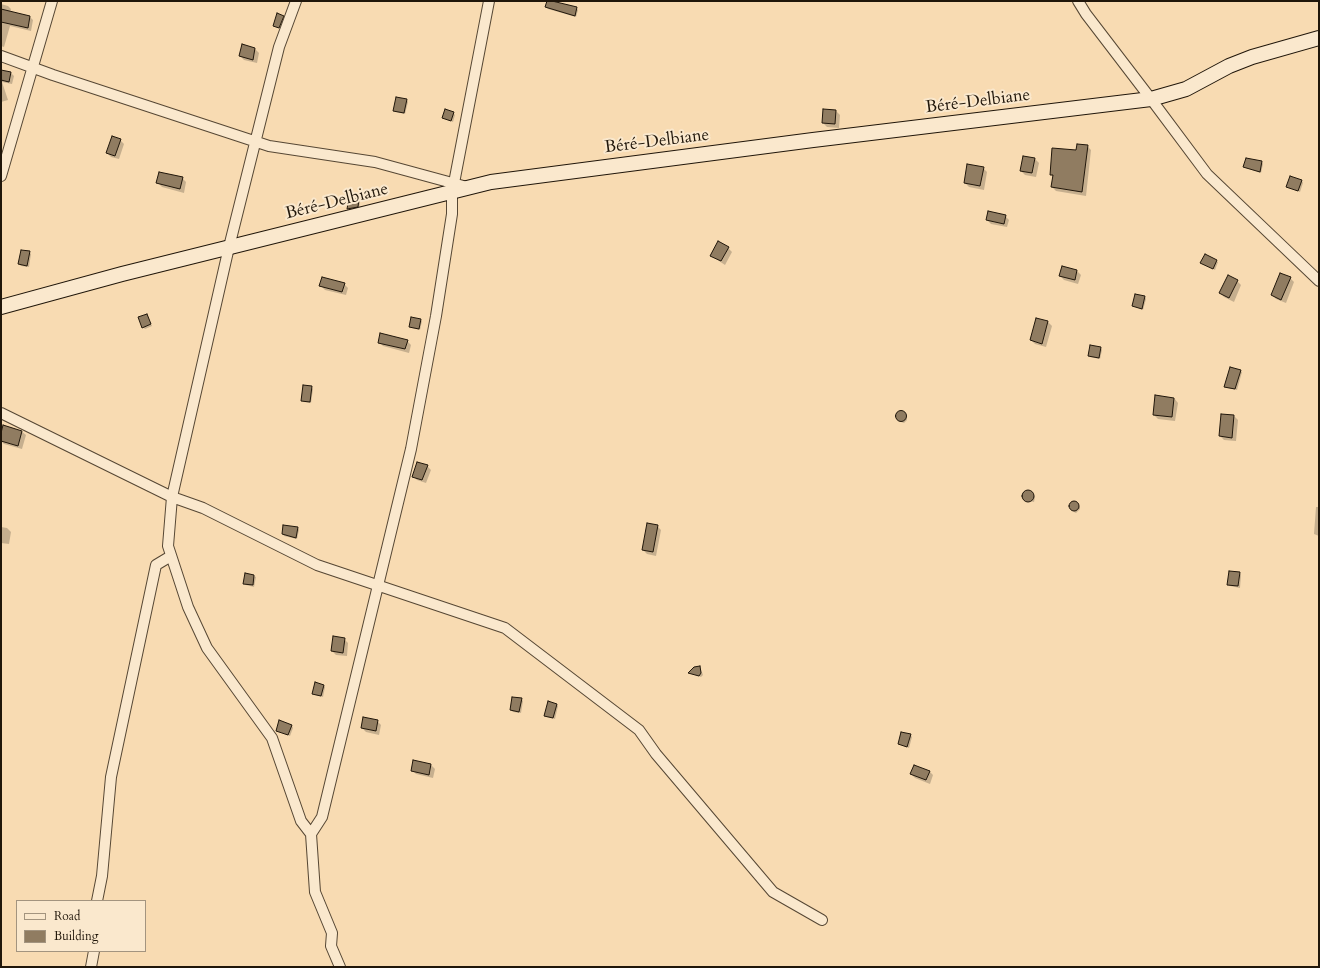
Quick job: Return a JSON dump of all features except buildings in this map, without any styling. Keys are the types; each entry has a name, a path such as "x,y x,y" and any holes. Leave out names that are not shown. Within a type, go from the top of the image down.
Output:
{"street":[{"path":"1,176 52,1"},
{"path":"296,1 279,47 229,247 172,497 168,546 188,607 207,648 272,738 301,821 311,834 315,892 332,933 331,946 340,967"},
{"path":"311,834 322,817 411,449 436,316 452,214 453,187 489,1"},
{"path":"1078,1 1086,14 1207,174 1319,281"},
{"name":"Béré-Delbiane","path":"1,307 453,187 469,187 492,182 813,140 1151,99 1186,89 1229,66 1252,57 1319,38"},
{"path":"1,56 269,146 375,162 453,187"},
{"path":"1,413 172,497 203,508 317,565 505,628 639,730 656,754 773,892 822,920"},
{"path":"97,900 102,876 111,777 156,565 171,556"},
{"path":"91,967 94,952"}]}
